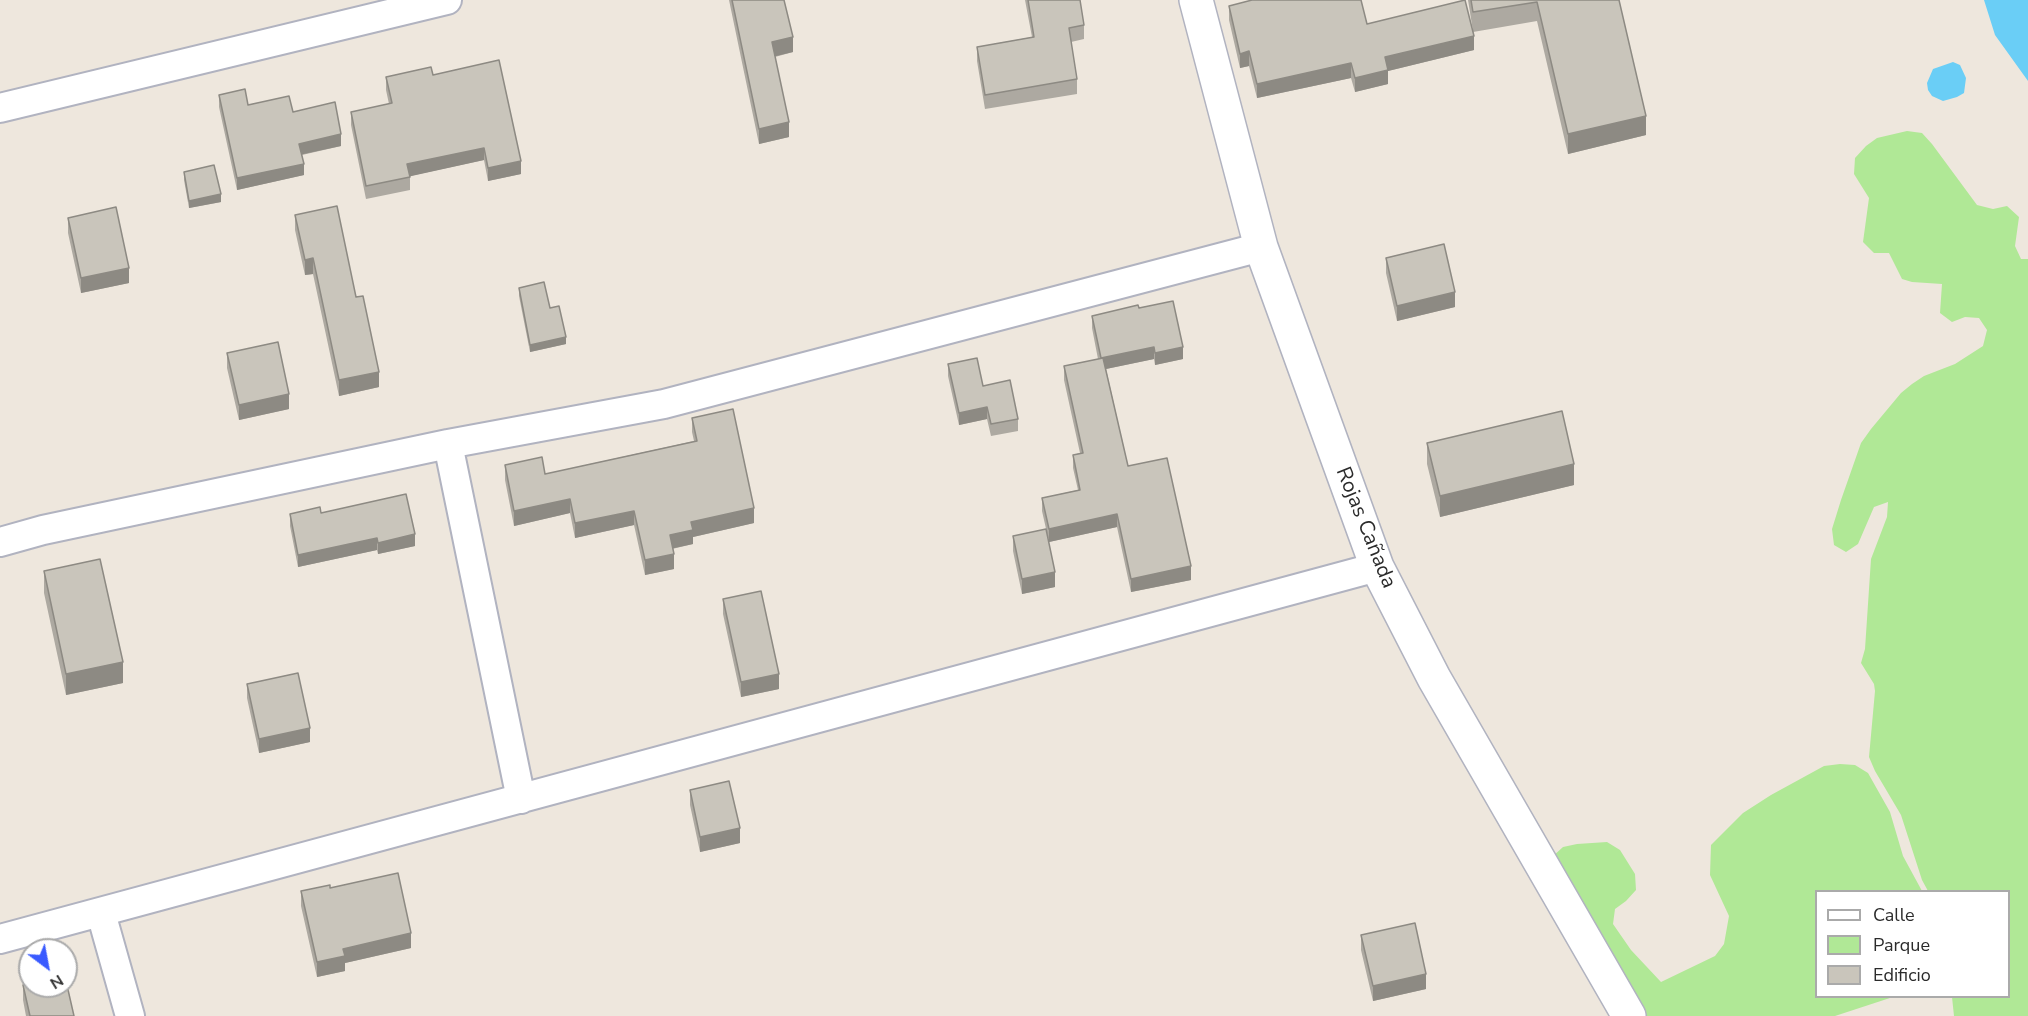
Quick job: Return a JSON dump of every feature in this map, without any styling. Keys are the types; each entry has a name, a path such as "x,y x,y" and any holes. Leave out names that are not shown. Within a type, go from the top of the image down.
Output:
{"main road":[{"name":"Rojas Cañada","path":"1196,0 1261,247 1377,567 1434,678 1629,1016"}],"street":[{"path":"0,108 447,0"},
{"path":"0,542 43,530 448,444 664,404 1261,247"},
{"path":"448,444 521,799"},
{"path":"0,939 1377,567"},
{"path":"101,913 130,1016"}],"green space":[{"path":"1907,131 1922,133 1977,205 1993,209 2007,206 2019,217 2015,246 2021,259 2028,259 2028,1016 1954,1016 1952,998 2010,998 2010,890 1927,890 1922,880 1901,815 1869,757 1875,691 1874,684 1861,663 1865,649 1871,559 1887,517 1888,502 1874,507 1858,544 1846,552 1834,545 1832,529 1861,443 1871,429 1901,393 1912,384 1924,376 1955,364 1983,346 1987,330 1979,318 1965,317 1952,322 1940,313 1942,284 1902,279 1889,253 1874,253 1863,242 1869,198 1854,174 1855,158 1877,138"},
{"path":"1855,765 1868,773 1890,812 1903,856 1921,890 1815,890 1815,998 1890,998 1835,1016 1618,1016 1552,857 1563,847 1577,844 1607,842 1620,850 1635,874 1636,890 1615,909 1613,924 1631,950 1661,982 1715,956 1724,944 1729,916 1710,875 1711,845 1743,813 1824,766"}],"water":[{"path":"1984,0 2028,0 2028,81 1995,35"},
{"path":"1953,62 1960,65 1966,78 1964,93 1943,101 1932,96 1927,83 1933,69"}],"building":[{"path":"732,0 784,0 793,37 772,42 789,122 759,129"},
{"path":"1028,0 1080,0 1084,25 1069,28 1077,79 985,95 977,47 1034,37"},
{"path":"1252,0 1361,0 1367,24 1465,0 1474,36 1385,57 1388,70 1355,78 1351,63 1257,84 1249,51 1240,54 1229,6"},
{"path":"1471,0 1619,0 1646,116 1568,134 1537,2 1473,12"},
{"path":"499,60 521,161 488,168 484,148 407,164 410,177 366,186 351,112 392,103 386,77 431,67 433,75"},
{"path":"245,89 248,105 289,96 293,112 335,102 341,134 299,144 304,164 237,178 219,95"},
{"path":"214,165 221,194 189,201 184,172"},
{"path":"337,206 356,297 363,296 379,372 339,380 313,258 305,260 295,215"},
{"path":"116,207 129,268 81,278 68,218"},
{"path":"1444,244 1455,292 1397,306 1386,258"},
{"path":"544,282 550,308 559,306 566,337 530,345 519,288"},
{"path":"1173,301 1183,347 1155,353 1154,347 1101,358 1092,316 1138,305 1139,308"},
{"path":"278,342 289,394 239,405 227,353"},
{"path":"977,358 983,386 1010,380 1018,419 991,424 987,407 959,413 948,364"},
{"path":"1103,358 1128,466 1167,458 1191,566 1131,579 1117,514 1049,529 1042,498 1080,490 1073,455 1083,453 1064,366"},
{"path":"733,409 754,508 691,522 693,530 670,535 674,554 645,560 634,511 575,523 570,499 514,511 505,465 542,457 545,474 697,441 692,418"},
{"path":"1562,411 1574,464 1440,496 1427,443"},
{"path":"406,494 415,534 378,543 377,538 298,555 290,514 320,507 321,513"},
{"path":"1046,529 1055,572 1022,579 1013,536"},
{"path":"100,559 123,662 66,674 44,571"},
{"path":"761,591 779,674 741,682 723,599"},
{"path":"298,673 310,728 259,739 247,684"},
{"path":"729,781 740,828 700,837 690,790"},
{"path":"398,873 411,933 343,949 345,956 317,962 301,891 330,885 330,888"},
{"path":"1415,923 1426,974 1373,986 1361,935"},
{"path":"26,998 70,998 74,1016 30,1016"}]}
